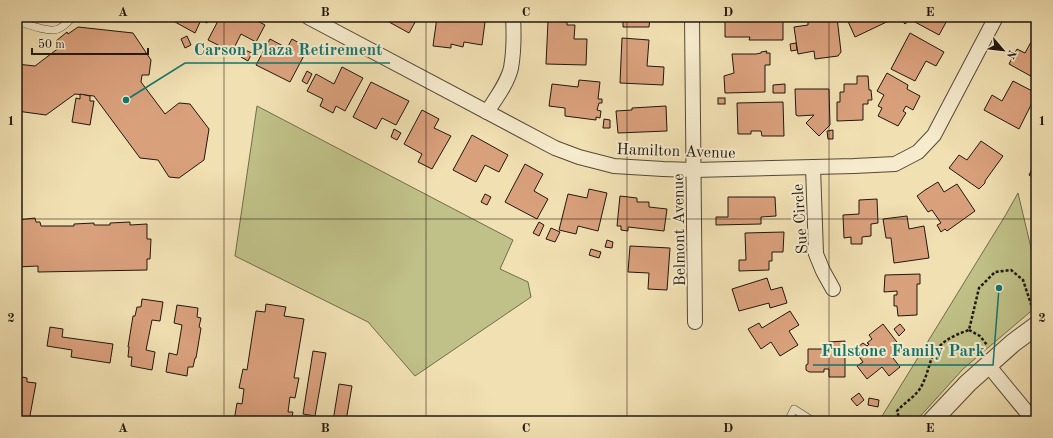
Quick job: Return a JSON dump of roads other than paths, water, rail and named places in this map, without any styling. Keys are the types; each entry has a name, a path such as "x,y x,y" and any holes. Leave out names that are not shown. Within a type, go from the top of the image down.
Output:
{"street":[{"name":"Hamilton Avenue","path":"308,17 554,148 579,157 614,166 694,170 895,164 918,152 934,135 996,17"},
{"path":"487,112 503,88 511,69 514,48 513,17"},
{"name":"Belmont Avenue","path":"692,17 695,322"},
{"name":"Sue Circle","path":"813,167 816,254 822,272 833,289"},
{"path":"932,421 968,383 1013,343 1035,320"},
{"path":"988,365 1034,421"}],"lane":[{"path":"17,21 55,30 60,29 73,17"},
{"path":"788,421 794,409 813,421"}],"place":[{"name":"Carson Plaza Retirement","path":"126,100"},
{"name":"Fulstone Family Park","path":"999,288"}]}
